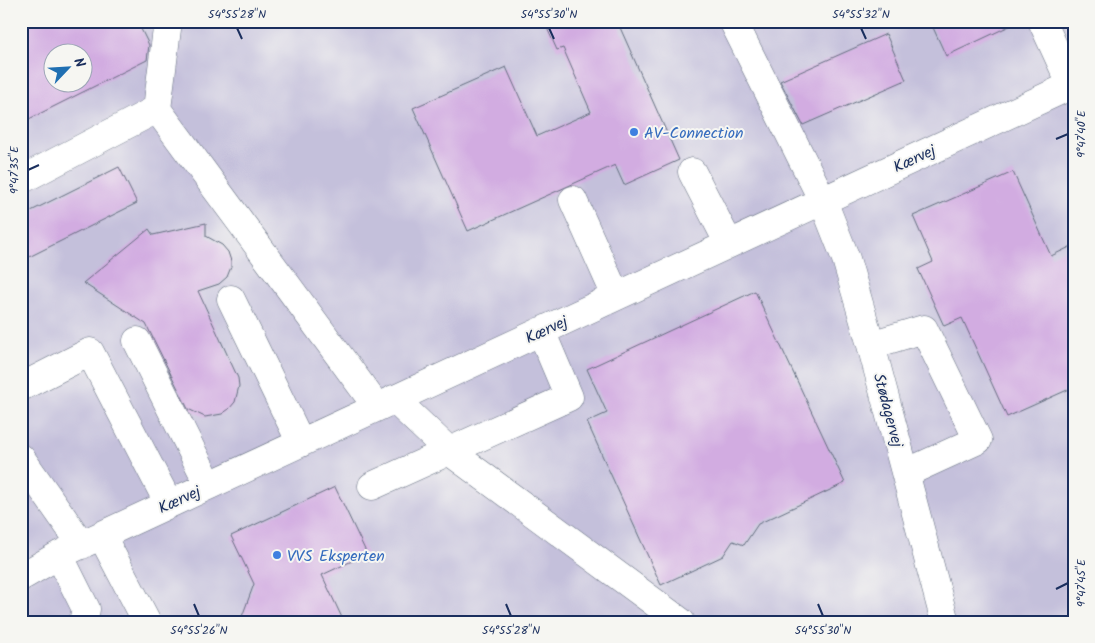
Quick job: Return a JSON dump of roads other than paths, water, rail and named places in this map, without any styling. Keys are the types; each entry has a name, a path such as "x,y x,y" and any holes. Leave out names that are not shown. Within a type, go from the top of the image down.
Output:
{"street":[{"path":"168,21 157,109 386,403 681,622"},
{"name":"Stødagervej","path":"733,21 823,201 846,259 906,473 938,620"},
{"path":"1042,21 1073,87"},
{"name":"Kærvej","path":"21,577 81,545 209,485 1073,87"},
{"path":"21,180 157,109"},
{"path":"692,172 729,244"},
{"path":"574,200 616,296"},
{"path":"231,298 301,443"},
{"path":"871,345 924,329 978,440 906,473"},
{"path":"372,486 569,397 541,331"},
{"path":"137,341 209,485"},
{"path":"21,387 90,352 169,504"},
{"path":"21,458 81,545 146,621"},
{"path":"81,545 86,609 83,622"}],"place":[{"name":"AV-Connection","path":"634,132"},
{"name":"VVS Eksperten","path":"277,555"}]}
